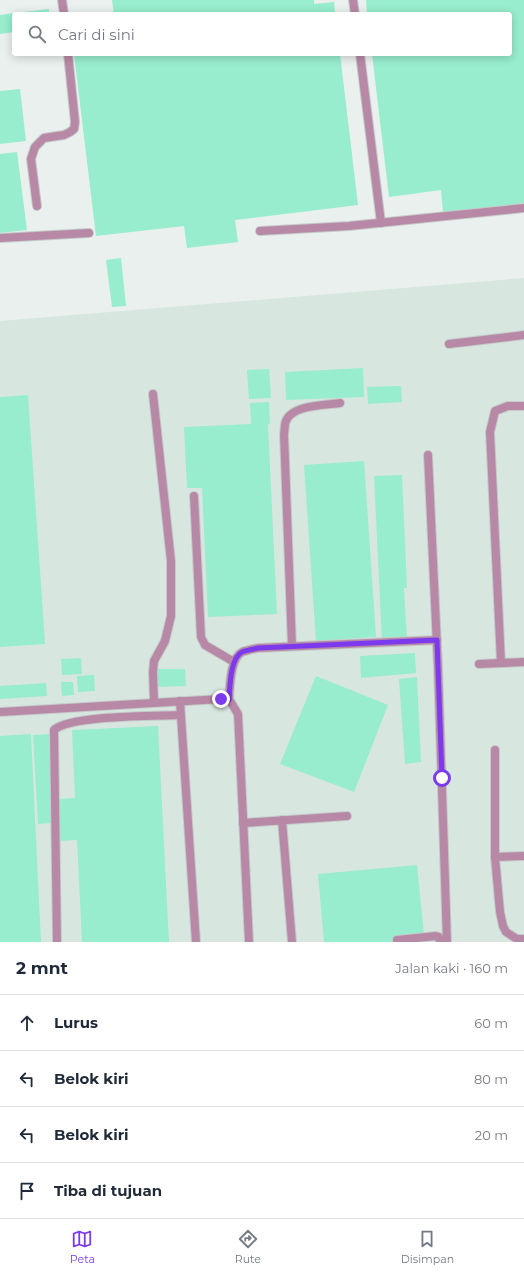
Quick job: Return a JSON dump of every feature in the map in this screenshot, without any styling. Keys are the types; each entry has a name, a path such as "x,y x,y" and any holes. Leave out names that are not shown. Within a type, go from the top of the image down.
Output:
{"lane":[{"path":"62,0 64,12"},
{"path":"353,0 355,12"},
{"path":"37,206 31,159 35,147 44,138 64,135 74,129 75,122 68,56"},
{"path":"360,56 381,223"},
{"path":"260,231 381,223 524,208"},
{"path":"0,238 89,233"},
{"path":"449,344 524,335"},
{"path":"152,394 171,561 171,616 165,641 154,661 154,702"},
{"path":"292,646 284,434 286,421 294,412 305,408 340,403"},
{"path":"501,663 490,432 495,412 508,406 524,406"},
{"path":"428,455 437,640 447,942"},
{"path":"194,496 201,637 205,645 234,662"},
{"path":"249,942 238,714 229,700 230,680 234,662 241,652 258,648 437,640"},
{"path":"479,664 524,662"},
{"path":"0,712 154,702 221,699 229,700"},
{"path":"180,701 196,942"},
{"path":"57,942 54,730 58,726 87,719 180,715"},
{"path":"495,750 495,857 503,926 510,936 517,939 524,939"},
{"path":"243,823 347,816"},
{"path":"282,820 292,942"},
{"path":"495,857 524,856"},
{"path":"397,940 436,936 439,937 440,942"}],"shaded area":[{"path":"524,278 524,942 0,942 0,321"}],"building":[{"path":"112,0 314,0 314,4 334,2 335,12 114,12"},
{"path":"366,0 524,0 524,203 443,213 441,190 389,197 372,56 512,56 512,12 367,12"},
{"path":"49,9 49,12 24,12"},
{"path":"12,13 12,32 0,34 0,15"},
{"path":"74,56 340,56 358,205 235,220 238,242 187,248 184,226 96,236"},
{"path":"20,89 26,141 0,144 0,91"},
{"path":"17,152 27,230 0,233 0,154"},
{"path":"121,258 126,306 112,307 106,260"},
{"path":"363,368 364,397 286,400 285,372"},
{"path":"269,369 271,398 249,399 247,370"},
{"path":"401,386 402,402 368,404 367,387"},
{"path":"28,395 45,644 0,647 0,397"},
{"path":"269,402 270,424 268,424 277,614 208,617 202,488 187,488 184,427 251,424 250,403"},
{"path":"364,461 376,637 316,641 304,465"},
{"path":"402,475 407,588 404,588 407,640 382,642 374,476"},
{"path":"415,653 416,673 361,678 360,656"},
{"path":"81,658 82,674 62,675 61,659"},
{"path":"156,669 185,669 186,686 156,687"},
{"path":"94,675 95,691 78,692 77,676"},
{"path":"316,676 388,705 354,792 280,764"},
{"path":"417,677 421,762 405,764 399,679"},
{"path":"61,682 73,682 74,695 62,696"},
{"path":"46,683 47,696 0,699 0,686"},
{"path":"158,726 169,942 82,942 77,840 59,841 57,799 75,798 72,730"},
{"path":"31,734 41,942 0,942 0,736"},
{"path":"49,734 53,823 38,824 33,735"},
{"path":"417,865 424,935 397,942 324,942 318,874"}],"route":[{"path":"221,699 229,700 230,680 234,662 241,652 258,648 437,640 442,778"}]}
